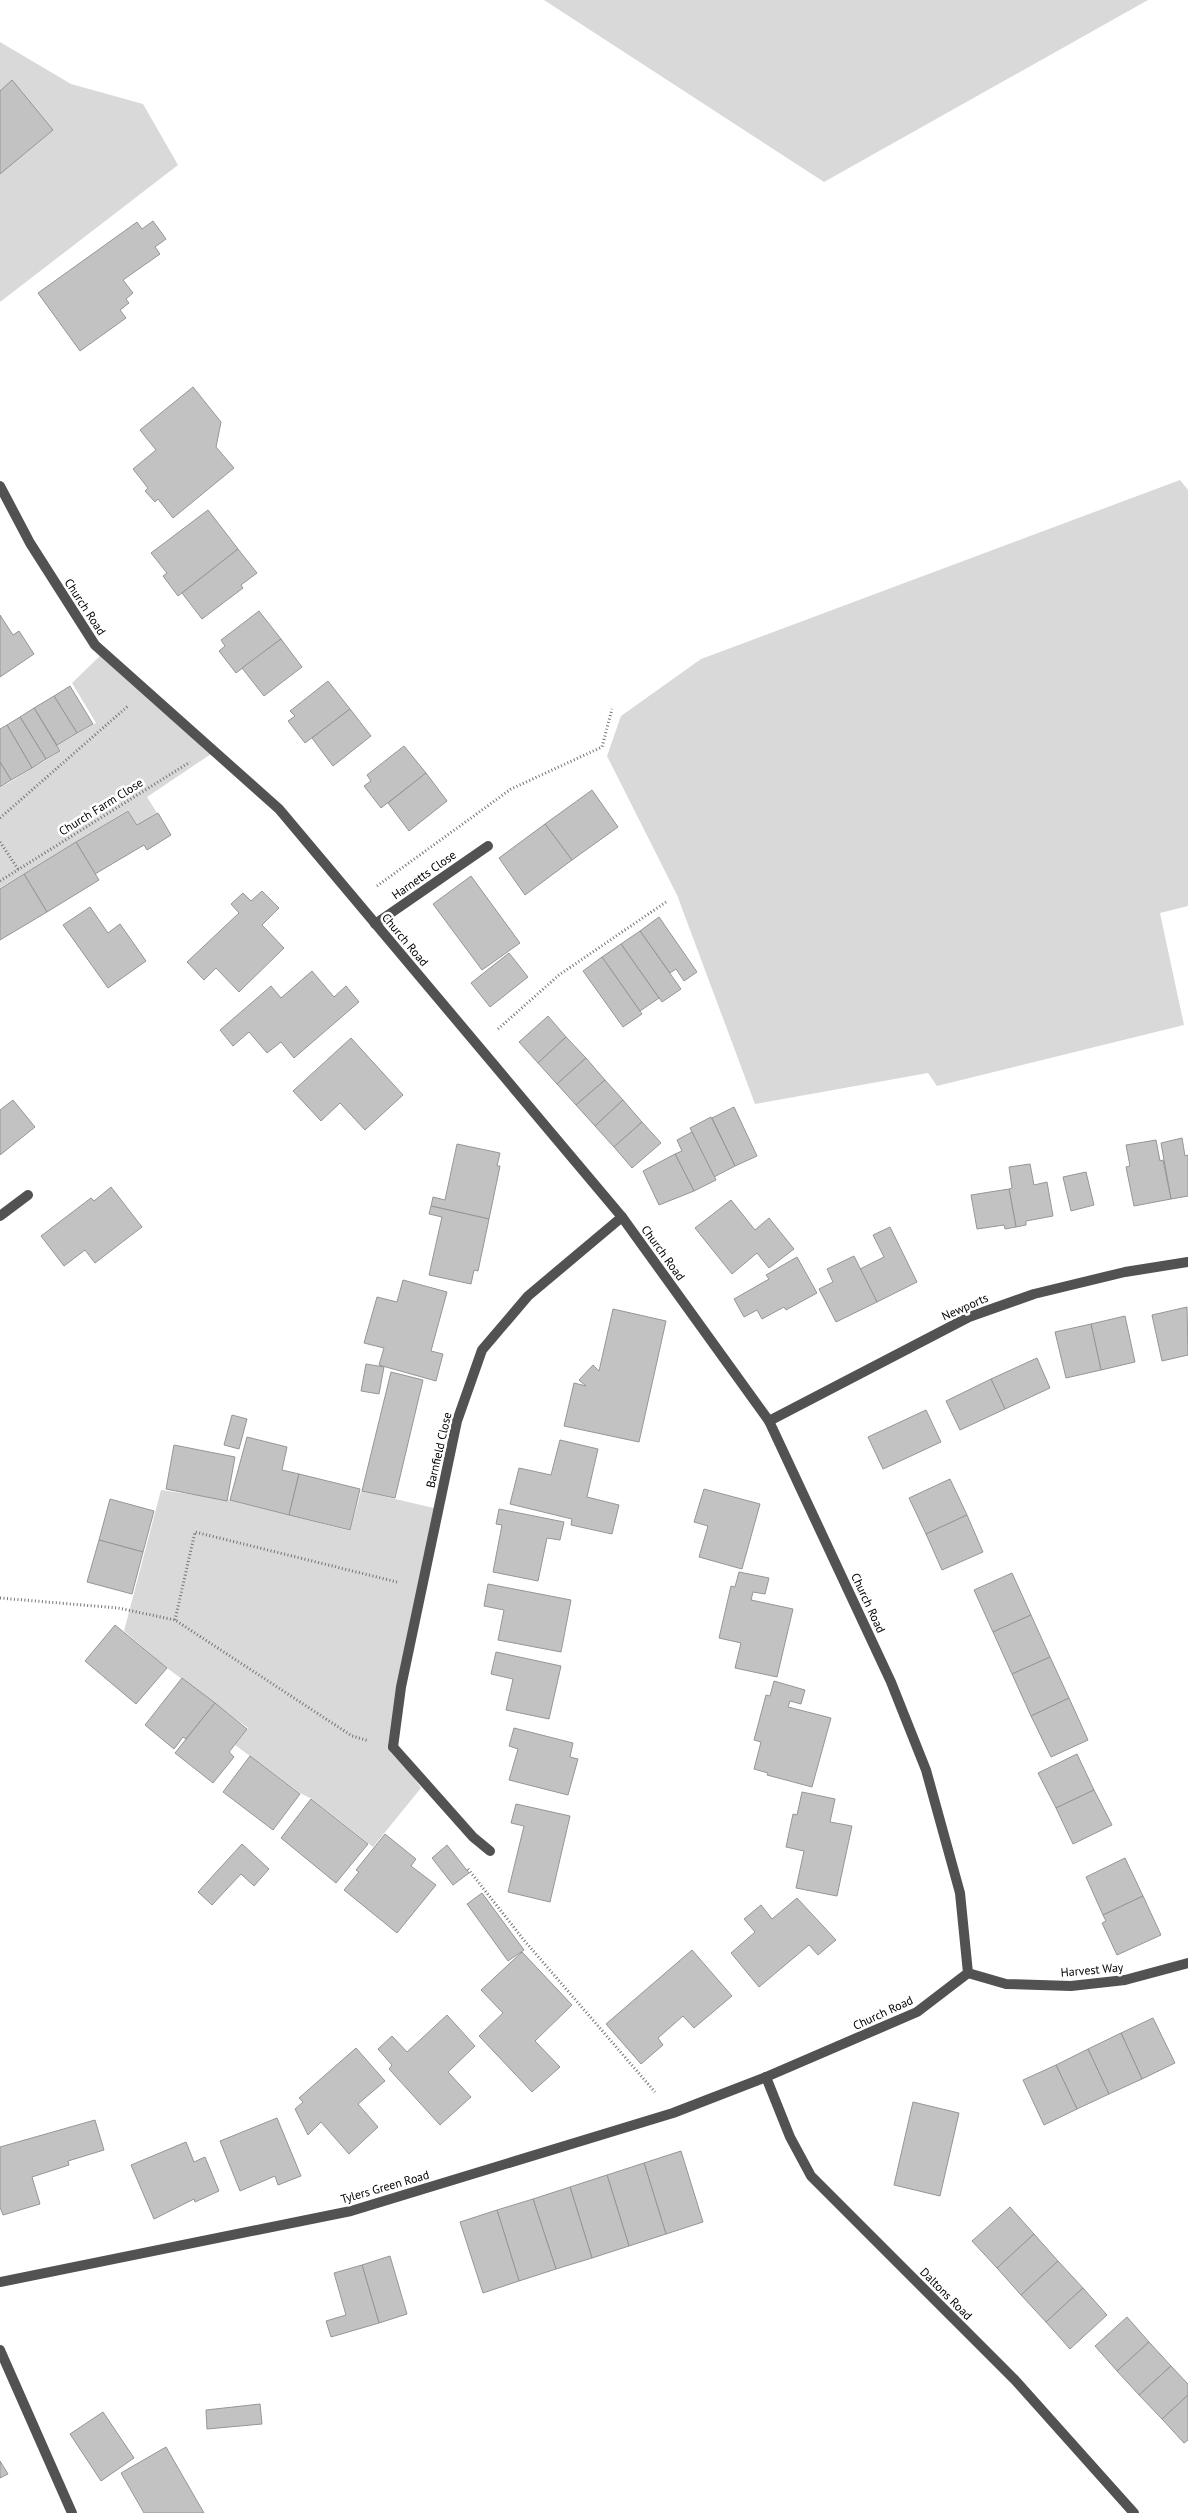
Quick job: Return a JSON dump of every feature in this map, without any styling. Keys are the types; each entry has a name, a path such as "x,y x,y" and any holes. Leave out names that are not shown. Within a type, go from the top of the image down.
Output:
{"street":[{"name":"Church Road","path":"0,486 30,542 95,645 279,809 622,1217 769,1421 891,1682 926,1770 960,1893 968,1973 918,2012 766,2077"},
{"name":"Harnetts Close","path":"375,924 488,846"},
{"path":"0,1216 28,1195"},
{"name":"Barnfield Close","path":"393,1747 401,1687 457,1421 482,1350 528,1296 622,1217"},
{"name":"Newports","path":"769,1421 969,1317 1034,1294 1125,1272 1188,1262"},
{"path":"393,1747 473,1837 490,1851"},
{"name":"Harvest Way","path":"968,1973 1006,1984 1071,1986 1125,1980 1188,1964"},
{"name":"Tylers Green Road","path":"0,2282 351,2211 674,2113 766,2077"},
{"name":"Daltons Road","path":"766,2077 790,2137 812,2176 1015,2380 1134,2513"},
{"path":"0,2350 72,2513"}],"path":[{"path":"0,818 145,691"},
{"path":"356,901 511,789 602,746 612,709"},
{"name":"Church Farm Close","path":"0,881 211,749"},
{"path":"0,842 18,869"},
{"path":"478,1046 559,975 666,902"},
{"path":"175,1620 195,1532 422,1588"},
{"path":"0,1598 118,1608 175,1620 352,1736 393,1747"},
{"path":"468,1868 523,1939 674,2113"}],"shaded area":[{"path":"544,0 1148,0 824,182"},
{"path":"0,42 71,84 143,104 178,165 0,302"},
{"path":"1180,480 1188,490 1188,906 1160,913 1184,1025 937,1086 928,1073 755,1104 677,895 607,756 621,716 701,659"},
{"path":"102,654 214,752 147,797 157,813 138,825 128,810 0,888 0,788 61,751 57,745 96,723 72,683"},
{"path":"161,1490 230,1500 350,1531 361,1491 438,1509 392,1747 421,1788 373,1847 312,1799 300,1793 235,1745 248,1728 167,1668 124,1631"}],"building":[{"path":"12,80 53,130 0,174 0,91"},
{"path":"153,221 166,239 155,247 160,254 123,280 133,293 126,299 129,303 120,310 126,318 80,351 38,293 137,222 142,229"},
{"path":"193,387 221,422 216,447 234,468 173,518 158,499 155,502 145,491 148,488 133,469 156,450 140,430"},
{"path":"208,510 238,549 178,596 163,576 167,573 151,553"},
{"path":"238,549 257,573 241,585 243,588 202,619 182,593"},
{"path":"259,611 281,639 236,673 219,651 225,646 221,640"},
{"path":"0,615 13,635 19,631 34,654 0,677"},
{"path":"281,639 302,667 264,696 242,668"},
{"path":"328,681 350,709 305,743 288,721 295,716 290,711"},
{"path":"70,686 93,724 77,733 54,696"},
{"path":"54,696 77,733 57,745 34,708"},
{"path":"34,708 60,751 46,759 20,717"},
{"path":"350,709 371,736 333,766 312,738"},
{"path":"20,717 46,759 32,768 7,725"},
{"path":"7,725 32,768 11,780 0,762 0,729"},
{"path":"404,746 426,773 381,808 364,786 371,781 367,775"},
{"path":"0,762 11,780 0,787"},
{"path":"426,773 447,801 409,831 388,803"},
{"path":"592,790 618,827 572,860 545,824"},
{"path":"128,811 137,825 158,813 171,835 147,850 144,845 95,874 76,842"},
{"path":"545,824 572,860 525,895 499,858"},
{"path":"76,842 99,880 47,912 24,874"},
{"path":"24,874 47,912 0,940 0,889"},
{"path":"471,876 520,943 482,970 433,904"},
{"path":"262,891 279,908 262,925 284,948 239,992 216,968 204,980 187,962 239,913 231,904 243,893 251,901"},
{"path":"90,907 108,933 120,924 146,961 108,988 63,925"},
{"path":"659,917 697,972 684,981 676,969 670,973 640,931"},
{"path":"640,931 681,989 662,1002 621,944"},
{"path":"621,944 659,998 640,1011 602,957"},
{"path":"509,953 528,977 490,1007 471,983"},
{"path":"602,957 642,1014 623,1027 583,971"},
{"path":"312,971 334,997 346,986 359,1002 294,1058 281,1042 267,1053 249,1032 233,1046 220,1030 271,986 281,998"},
{"path":"548,1016 566,1037 538,1063 519,1042"},
{"path":"566,1037 586,1058 557,1084 538,1063"},
{"path":"351,1038 403,1095 365,1130 340,1103 321,1121 293,1091"},
{"path":"586,1058 605,1080 576,1105 557,1084"},
{"path":"605,1080 623,1100 595,1126 576,1105"},
{"path":"13,1100 35,1127 0,1155 0,1110"},
{"path":"623,1100 642,1122 614,1147 595,1126"},
{"path":"734,1107 757,1156 735,1166 712,1118"},
{"path":"711,1117 735,1166 714,1177 690,1128"},
{"path":"642,1122 661,1143 632,1168 614,1147"},
{"path":"692,1132 716,1180 694,1191 675,1154 682,1151 677,1140"},
{"path":"1182,1138 1185,1156 1188,1155 1188,1196 1171,1199 1161,1143"},
{"path":"1156,1140 1160,1161 1163,1160 1171,1199 1134,1206 1126,1167 1130,1166 1126,1145"},
{"path":"457,1144 500,1153 497,1166 500,1166 489,1219 431,1206 433,1197 445,1200"},
{"path":"675,1154 694,1191 659,1205 643,1171"},
{"path":"1030,1164 1034,1185 1047,1182 1053,1216 1026,1221 1026,1225 1016,1227 1009,1189 1012,1188 1009,1167"},
{"path":"1086,1172 1094,1205 1071,1211 1063,1177"},
{"path":"111,1187 142,1227 95,1263 85,1250 64,1266 41,1236 91,1198 94,1201"},
{"path":"1009,1189 1016,1227 1005,1229 1004,1225 977,1229 971,1195"},
{"path":"731,1200 755,1230 769,1218 794,1249 769,1268 757,1253 732,1274 695,1228"},
{"path":"431,1206 489,1219 478,1271 474,1270 471,1284 429,1275 442,1217 429,1214"},
{"path":"890,1227 917,1282 877,1302 860,1269 884,1257 873,1235"},
{"path":"854,1256 877,1302 836,1322 819,1289 833,1282 827,1269"},
{"path":"797,1257 817,1293 786,1310 784,1307 762,1319 757,1310 744,1317 734,1299 769,1279 766,1275"},
{"path":"403,1280 447,1292 431,1351 443,1354 436,1381 379,1365 384,1348 364,1343 377,1297 397,1302"},
{"path":"1187,1307 1188,1355 1162,1361 1152,1315"},
{"path":"613,1309 666,1321 639,1442 564,1426 574,1383 586,1386 579,1380 593,1365 599,1371"},
{"path":"1125,1316 1135,1362 1101,1370 1091,1324"},
{"path":"1091,1324 1101,1370 1066,1378 1055,1332"},
{"path":"1037,1358 1050,1388 1005,1409 991,1379"},
{"path":"366,1364 384,1367 379,1394 361,1391"},
{"path":"391,1372 423,1380 395,1498 362,1491"},
{"path":"991,1379 1005,1409 960,1430 946,1401"},
{"path":"926,1410 941,1442 883,1469 868,1437"},
{"path":"232,1415 247,1419 239,1449 224,1445"},
{"path":"247,1437 287,1447 282,1470 299,1474 289,1515 230,1500"},
{"path":"560,1440 598,1449 587,1497 619,1505 612,1534 571,1525 572,1519 510,1504 519,1468 551,1475"},
{"path":"174,1445 235,1457 227,1501 166,1489"},
{"path":"299,1474 360,1489 350,1530 289,1515"},
{"path":"950,1479 967,1515 926,1534 909,1498"},
{"path":"704,1489 760,1504 742,1569 699,1557 708,1526 694,1522"},
{"path":"110,1499 154,1511 143,1552 99,1540"},
{"path":"499,1509 564,1522 560,1540 547,1538 538,1581 493,1572 502,1525 496,1524"},
{"path":"967,1515 983,1552 942,1570 926,1534"},
{"path":"99,1540 143,1552 132,1594 87,1582"},
{"path":"739,1572 769,1578 765,1594 753,1592 751,1600 793,1609 777,1677 735,1668 741,1643 719,1638 731,1586 735,1587"},
{"path":"1012,1573 1031,1615 993,1632 974,1590"},
{"path":"488,1584 571,1600 561,1652 498,1640 504,1610 484,1606"},
{"path":"1031,1615 1050,1657 1012,1674 993,1632"},
{"path":"115,1625 167,1668 136,1704 85,1661"},
{"path":"496,1652 561,1666 549,1719 506,1710 513,1679 491,1674"},
{"path":"1050,1657 1069,1698 1031,1716 1012,1674"},
{"path":"182,1678 215,1703 186,1739 183,1737 174,1749 145,1725"},
{"path":"774,1681 805,1690 801,1704 790,1701 788,1707 831,1718 812,1787 767,1775 768,1773 754,1769 761,1742 754,1740 766,1695 770,1696"},
{"path":"1069,1698 1088,1740 1051,1757 1031,1716"},
{"path":"215,1703 247,1729 229,1752 234,1757 213,1783 175,1753"},
{"path":"514,1728 573,1743 570,1757 578,1759 568,1795 509,1780 518,1749 509,1746"},
{"path":"1077,1754 1094,1790 1056,1808 1038,1773"},
{"path":"250,1756 300,1794 273,1830 223,1792"},
{"path":"1094,1790 1112,1825 1073,1844 1056,1808"},
{"path":"802,1792 835,1799 830,1822 852,1826 837,1896 796,1888 804,1851 786,1847 793,1814 797,1815"},
{"path":"311,1799 368,1844 336,1883 281,1838"},
{"path":"516,1804 570,1816 550,1902 508,1892 524,1826 511,1823"},
{"path":"385,1834 416,1859 411,1866 436,1885 397,1933 344,1890 359,1872 356,1870"},
{"path":"242,1844 269,1869 254,1886 241,1874 212,1905 198,1892"},
{"path":"447,1845 469,1873 453,1885 432,1858"},
{"path":"1125,1858 1143,1896 1103,1915 1086,1877"},
{"path":"482,1893 524,1950 508,1961 467,1904"},
{"path":"1143,1896 1161,1935 1117,1955 1102,1923 1106,1921 1103,1915"},
{"path":"797,1898 836,1940 818,1955 809,1945 759,1987 731,1953 755,1932 744,1919 761,1905 772,1919"},
{"path":"692,1950 732,1996 694,2028 683,2016 658,2038 663,2045 641,2064 606,2024"},
{"path":"522,1952 572,2005 535,2041 560,2067 532,2092 479,2036 503,2013 481,1990"},
{"path":"447,2015 475,2046 448,2072 471,2097 440,2125 389,2069 392,2065 378,2049 392,2036 407,2052"},
{"path":"1153,2018 1175,2063 1142,2079 1121,2033"},
{"path":"1121,2033 1142,2079 1109,2094 1088,2049"},
{"path":"356,2048 385,2081 358,2104 378,2127 349,2154 321,2122 308,2135 295,2109 303,2102 299,2098"},
{"path":"1088,2049 1109,2094 1077,2109 1056,2065"},
{"path":"1056,2065 1077,2109 1044,2125 1023,2080"},
{"path":"913,2102 959,2113 940,2196 894,2185"},
{"path":"277,2118 301,2176 278,2185 275,2176 240,2191 220,2141"},
{"path":"95,2120 104,2150 68,2161 69,2165 32,2177 40,2204 3,2215 0,2207 0,2147"},
{"path":"186,2142 194,2162 205,2157 219,2191 195,2202 194,2199 154,2219 131,2165"},
{"path":"681,2151 703,2222 666,2234 644,2163"},
{"path":"644,2163 666,2234 629,2246 607,2175"},
{"path":"607,2175 629,2246 592,2258 570,2187"},
{"path":"570,2187 592,2258 556,2269 533,2199"},
{"path":"533,2199 556,2269 519,2281 497,2210"},
{"path":"1010,2207 1034,2234 997,2268 972,2241"},
{"path":"497,2210 519,2281 483,2293 460,2222"},
{"path":"1034,2234 1058,2261 1021,2295 997,2268"},
{"path":"390,2256 407,2314 379,2323 362,2265"},
{"path":"1058,2261 1083,2288 1046,2322 1021,2295"},
{"path":"362,2265 379,2323 331,2337 326,2321 346,2315 334,2273"},
{"path":"1083,2288 1107,2315 1070,2349 1046,2322"},
{"path":"1127,2317 1149,2342 1117,2371 1095,2346"},
{"path":"1149,2342 1171,2366 1139,2395 1117,2371"},
{"path":"1171,2366 1188,2384 1188,2395 1162,2419 1139,2395"},
{"path":"1188,2395 1188,2440 1184,2443 1162,2419"},
{"path":"260,2404 262,2424 207,2429 206,2410"},
{"path":"103,2412 134,2458 101,2481 70,2434"},
{"path":"166,2447 204,2513 144,2513 121,2473"},
{"path":"0,2461 8,2474 0,2478"}]}
